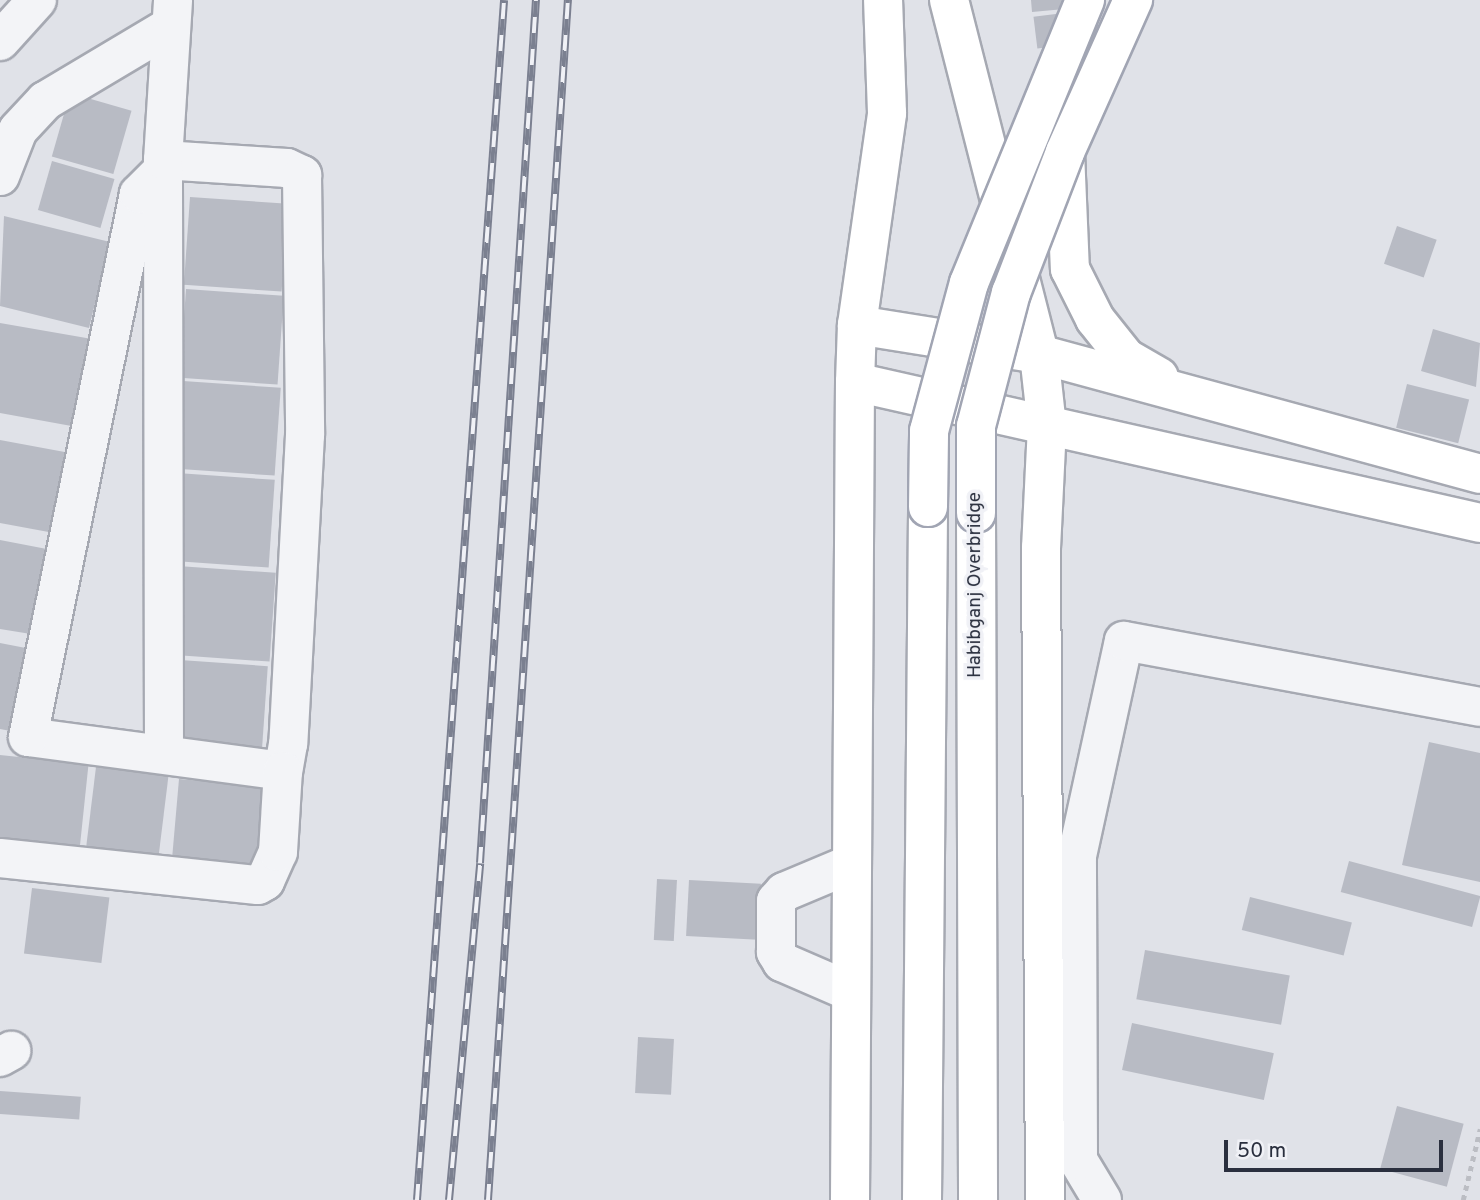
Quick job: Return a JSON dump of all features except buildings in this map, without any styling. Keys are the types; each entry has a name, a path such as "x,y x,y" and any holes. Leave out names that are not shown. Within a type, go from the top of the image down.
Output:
{"main road":[{"path":"850,1200 849,991 855,382 857,325 887,113 883,0"},
{"path":"949,0 1040,354 1048,426 1041,547 1045,1200"},
{"path":"922,1200 929,431 968,284 1085,0"},
{"name":"Habibganj Overbridge","path":"978,1200 976,426 1011,293 1065,152 1133,0"},
{"path":"1065,152 1070,269 1095,319 1126,358 1203,394 1480,461"},
{"path":"857,325 1040,354 1480,474"},
{"path":"855,382 1480,523"}],"street":[{"path":"0,41 26,1"},
{"path":"164,754 163,165 171,14"},
{"path":"0,176 18,131 45,101 171,14"},
{"path":"163,165 139,194 14,736 283,771"},
{"path":"0,858 258,885 265,881 278,852 283,771 288,744 305,435 302,175 287,168 163,165"},
{"path":"1102,1200 1078,1160 1077,856 1124,641 1480,707"},
{"path":"849,991 782,962 776,952 776,901 784,892 850,864"}],"path":[{"path":"1463,1200 1480,1129"}],"railway":[{"path":"417,1200 504,0"},
{"path":"449,1200 480,863 536,0"},
{"path":"488,1200 568,0"}]}
